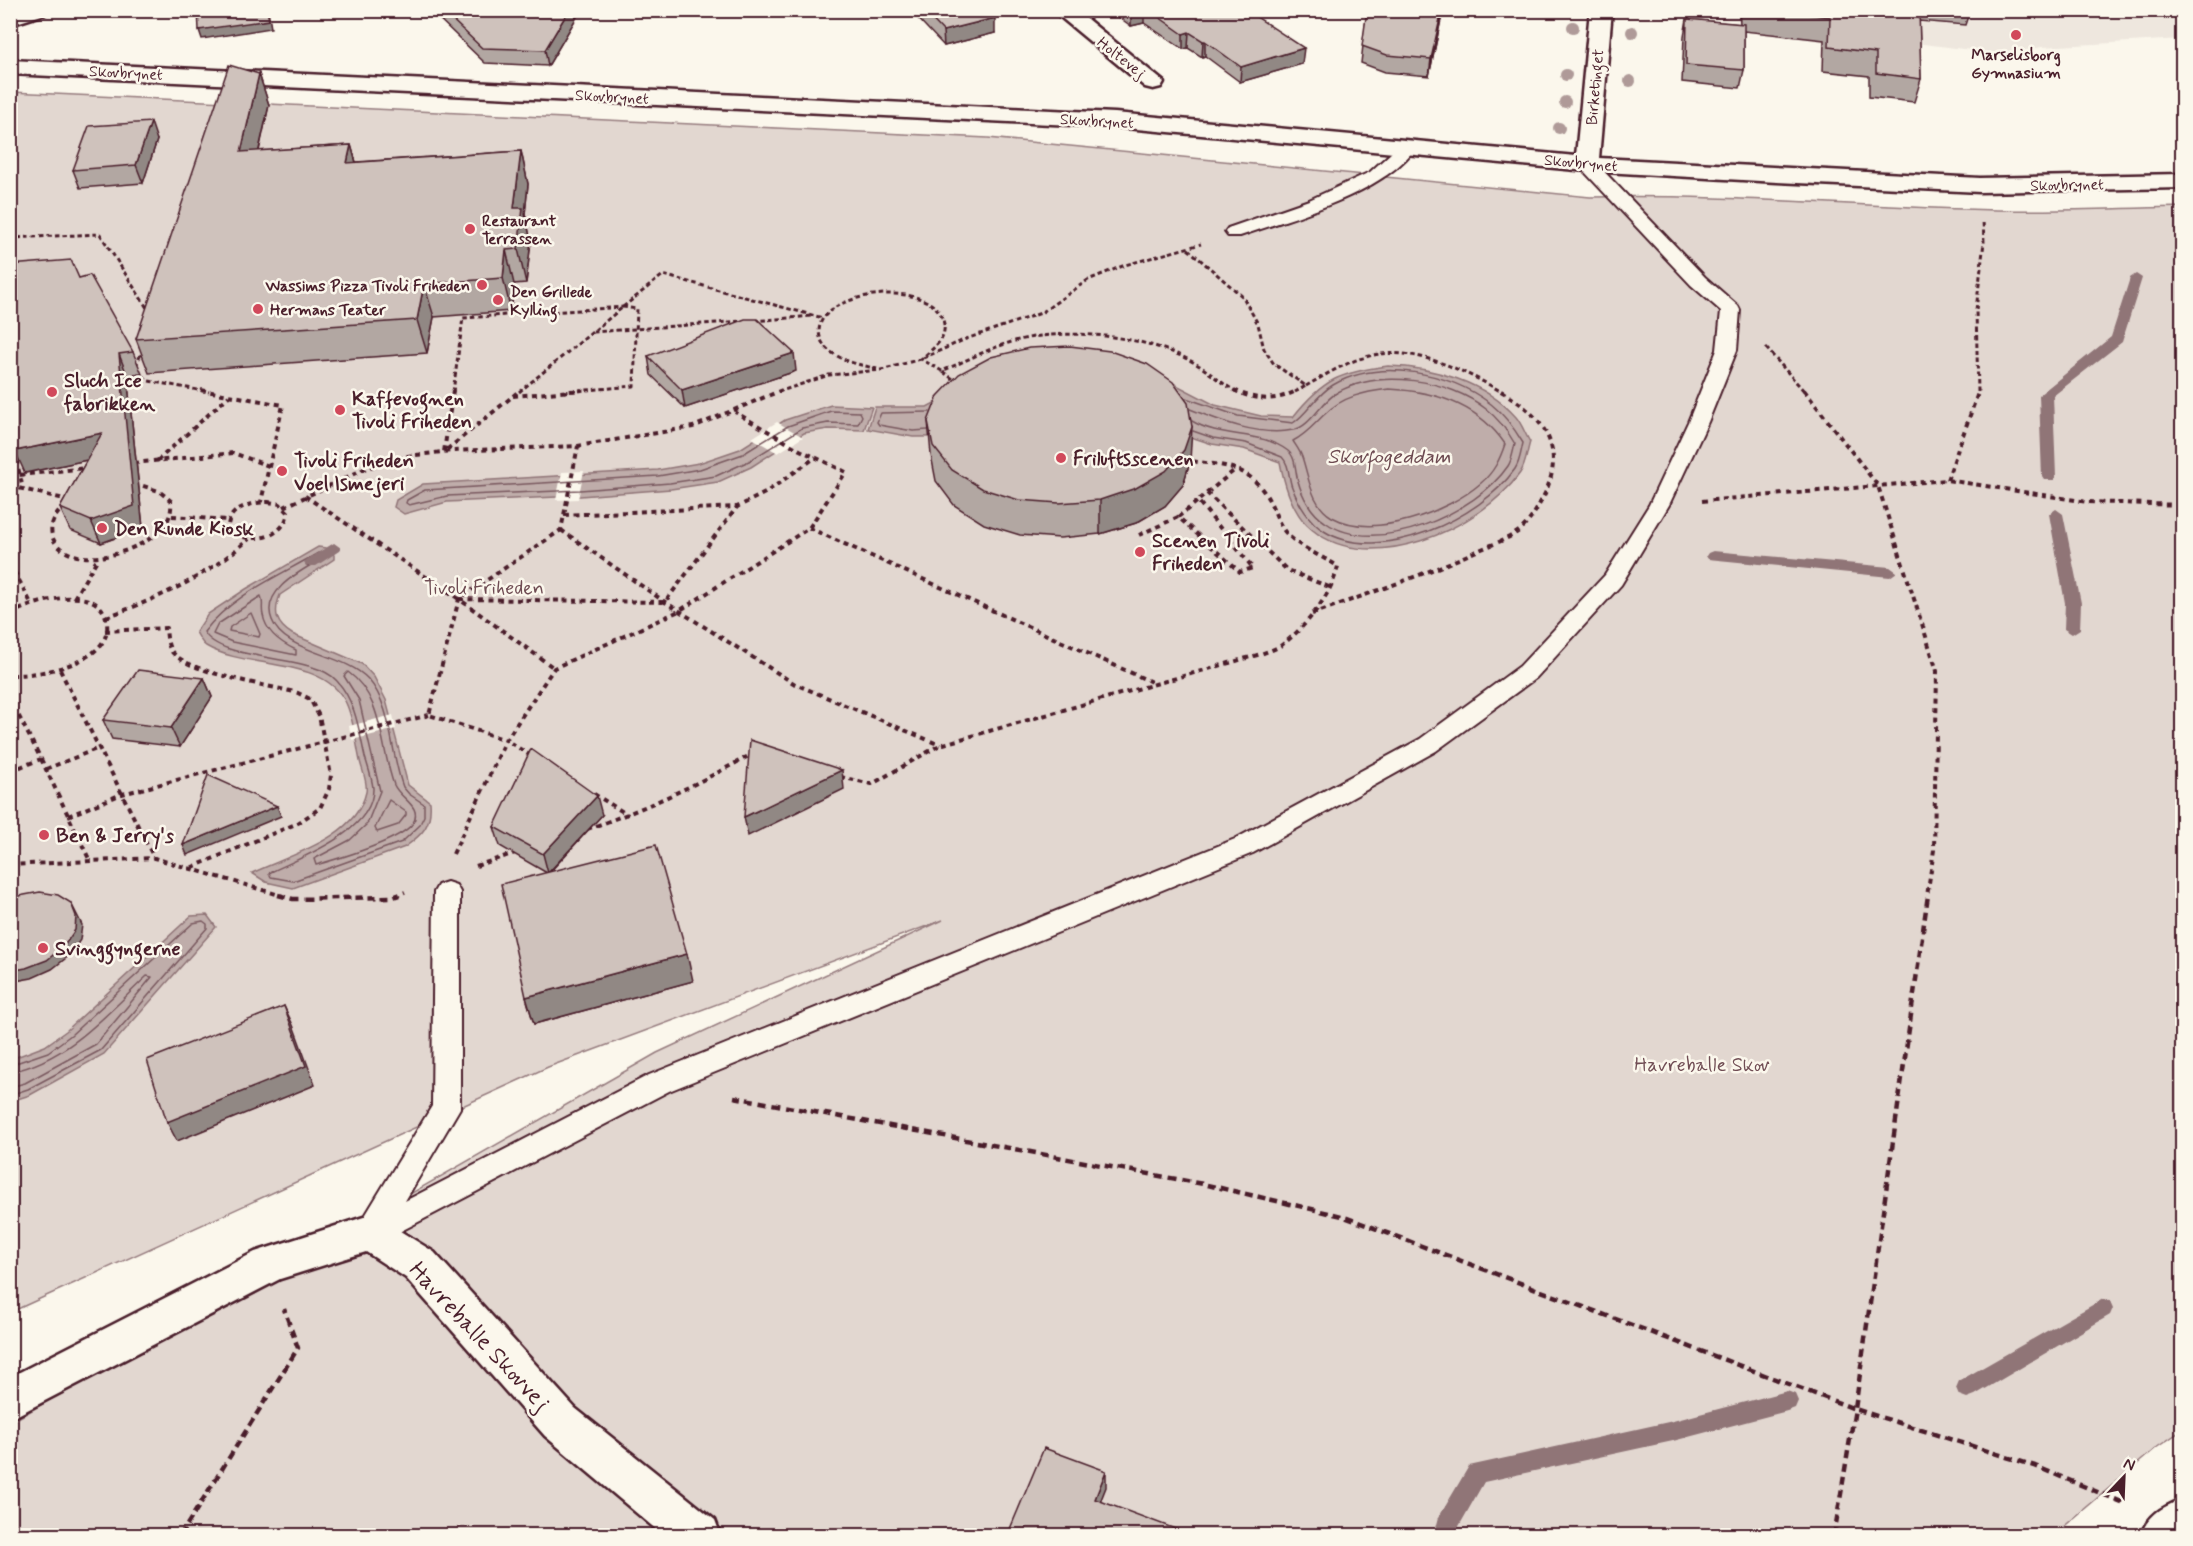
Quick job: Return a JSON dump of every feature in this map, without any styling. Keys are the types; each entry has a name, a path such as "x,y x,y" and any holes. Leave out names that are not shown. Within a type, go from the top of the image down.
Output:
{"street":[{"path":"10,19 38,10"},
{"name":"Holtevej","path":"1062,10 1153,82"},
{"name":"Birketinget","path":"1587,164 1601,10"},
{"name":"Skovbrynet","path":"10,67 1115,120 1587,164 1980,185 2182,182"},
{"path":"10,1399 269,1266 370,1233"},
{"name":"Havreballe Skovvej","path":"370,1233 420,1265 560,1422 699,1536"}],"lane":[{"path":"1234,232 1315,204 1376,176 1408,147"},
{"path":"370,1233 659,1083 1244,846 1428,745 1528,672 1613,580 1659,505 1698,422 1726,350 1731,310 1698,281 1587,164"},
{"path":"370,1233 446,1108 447,892"}],"path":[{"path":"1947,480 1979,390 1976,309 1984,242 1980,185"},
{"path":"284,507 364,469 408,456 444,452 578,446 693,427 734,412 797,384 829,375 881,370 921,359 966,339 1041,313 1088,280 1234,232"},
{"path":"10,238 100,234 154,319"},
{"path":"1188,249 1243,297 1258,324 1264,349 1274,364 1306,386"},
{"path":"444,452 663,275 823,318"},
{"path":"881,370 841,359 828,351 820,340 818,329 823,318 833,308 866,295 905,294 922,299 944,316 946,328 943,339 921,359"},
{"path":"444,452 463,318 623,307 637,309 634,386 512,396"},
{"path":"1731,310 1794,377 1878,486 1937,671 1934,850 1855,1409 1834,1536"},
{"path":"593,332 816,316"},
{"path":"942,371 1018,340 1088,336 1124,341 1166,351 1192,362 1233,392 1246,397 1262,399 1281,398 1338,367 1374,356 1399,354 1456,370 1484,382 1532,413 1550,438 1554,465 1545,494 1520,530 1434,571 1311,615"},
{"path":"143,350 135,371 149,381 283,405 261,502"},
{"path":"921,359 963,386"},
{"path":"157,461 229,395"},
{"path":"451,859 506,741 554,668 679,611 809,528 846,472 800,450 734,412"},
{"path":"10,432 24,489"},
{"path":"429,715 459,599 561,530 578,446"},
{"path":"129,464 233,453 269,465"},
{"path":"564,515 737,507 765,493 816,458"},
{"path":"837,776 872,784 940,745 1261,654 1283,645 1311,615 1338,574 1338,566 1287,534 1277,520 1260,482 1251,474 1237,468 1190,461"},
{"path":"10,476 98,467"},
{"path":"1139,535 1178,517 1237,468"},
{"path":"1659,505 1947,480 2088,502 2182,505"},
{"path":"134,483 152,486 165,494 172,504 172,516 165,527 145,543 118,555 98,558 64,553 54,545 49,535 51,524 59,512 71,501 99,488 134,483"},
{"path":"10,486 71,501"},
{"path":"1207,493 1287,570 1329,587"},
{"path":"305,496 459,599 554,668"},
{"path":"1178,517 1240,572 1252,568 1198,501"},
{"path":"261,502 274,502 284,507 288,518 279,530 270,535 249,539 240,538 228,531 228,520 240,508 261,502"},
{"path":"664,602 737,507"},
{"path":"172,516 228,520"},
{"path":"809,528 1156,684"},
{"path":"561,530 664,602 795,684 940,745"},
{"path":"106,618 154,601 190,584 213,570 249,539"},
{"path":"74,598 98,558"},
{"path":"10,563 31,603"},
{"path":"10,614 31,603 74,598 89,601 100,608 106,618 105,631 94,649 79,661 60,670 32,676 10,675"},
{"path":"459,599 664,602"},
{"path":"105,631 166,628 167,640 174,654 193,665 304,696 310,699 319,716 331,775 329,789 320,808 298,823 188,869"},
{"path":"60,670 154,858"},
{"path":"10,699 90,861"},
{"path":"68,816 122,794 429,715 506,741 537,759"},
{"path":"46,769 99,748"},
{"path":"585,830 629,815 690,788 750,754 757,754"},
{"path":"10,771 41,759"},
{"path":"588,790 629,815"},
{"path":"465,869 520,851"},
{"path":"10,866 154,858 293,899 393,897 413,889"},
{"path":"659,1083 1203,1184 1342,1216 1855,1409 2035,1466 2174,1527"},
{"path":"180,1536 298,1348 269,1266"}],"shaded area":[{"name":"Marselisborg Gymnasium","path":"1654,10 2182,11 2182,39 2042,47 2003,54"}],"green space":[{"path":"11,92 988,138 1590,197 1730,198 1991,210 2182,207 2182,1430 2156,1448 2054,1535 11,1535 11,1422 657,1053 943,920 548,1067 11,1312"}],"water":[{"name":"Skovfogeddam","path":"1388,366 1440,373 1489,394 1516,417 1530,442 1520,473 1502,494 1478,513 1450,529 1420,541 1389,548 1359,548 1331,541 1307,525 1292,504 1280,462 1244,449 1212,444 1185,435 913,437 868,429 875,407 927,407 984,377 1167,380 1215,405 1261,416 1293,417 1314,394 1334,380 1358,371"},
{"path":"831,405 872,407 864,430 828,429 804,433 751,467 718,482 671,489 580,496 447,502 404,514 394,507 396,500 423,484 658,470 699,463 740,449 785,420"},
{"path":"318,547 326,548 334,555 334,559 280,595 277,618 282,626 292,634 362,664 374,677 386,700 408,785 430,802 430,810 425,828 405,847 293,888 266,882 252,873 320,843 349,822 360,808 366,785 349,710 335,688 320,678 303,671 223,653 205,645 196,632 208,614"},
{"path":"207,915 216,927 104,1054 30,1095 11,1101 11,1059 45,1046 66,1031 191,916"}],"pier":[{"path":"777,422 803,437 778,453 752,438"},
{"path":"584,471 578,499 556,500 562,472"},
{"path":"393,715 396,729 352,740 349,726"}],"building":[{"path":"198,10 267,10 269,20 199,30"},
{"path":"442,10 569,10 545,50 482,48"},
{"path":"923,10 986,10 995,18 943,31"},
{"path":"1149,10 1246,10 1304,48 1241,67 1205,41 1189,32 1183,34"},
{"path":"1367,10 1442,10 1431,59 1387,55 1362,46"},
{"path":"1773,10 1919,10 1921,79 1876,73 1876,53 1829,47 1830,17"},
{"path":"1687,19 1744,24 1744,70 1686,65"},
{"path":"229,65 259,74 241,152 351,145 347,163 521,151 514,208 523,208 518,249 506,250 503,278 424,284 417,320 136,339"},
{"path":"151,122 136,165 73,170 89,126"},
{"path":"71,260 79,278 90,275 133,352 119,354 134,506 91,521 60,508 102,433 15,451 10,402 10,265"},
{"path":"745,319 757,319 794,353 682,390 648,356"},
{"name":"Friluftsscenen","path":"1070,346 1110,351 1147,364 1173,382 1188,403 1192,427 1184,450 1166,471 1136,488 1100,500 1059,503 1019,500 983,489 952,470 933,446 928,421 938,396 959,374 991,357 1029,348"},
{"path":"138,670 204,678 171,728 103,720"},
{"path":"750,740 842,770 744,817"},
{"path":"531,749 597,796 543,854 494,827"},
{"path":"208,775 277,806 183,845"},
{"path":"656,845 687,954 526,997 501,884"},
{"name":"Svinggyngerne","path":"40,892 58,895 71,903 76,916 75,930 64,946 47,960 10,971 10,899"},
{"path":"284,1006 306,1066 167,1122 147,1060"},
{"path":"1044,1448 1106,1471 1095,1499 1194,1536 1007,1536"}],"waterway":[{"path":"2049,477 2046,395 2117,339 2136,278"},
{"path":"2056,514 2073,603 2072,629"},
{"path":"311,563 334,548"},
{"path":"1713,556 1890,572"},
{"path":"1967,1388 2103,1308"},
{"path":"1445,1536 1447,1525 1477,1473 1673,1431 1787,1401"}],"place":[{"name":"Marselisborg Gymnasium","path":"2016,35"},
{"name":"Restaurant Terrassen","path":"470,229"},
{"name":"Wassims Pizza Tivoli Friheden","path":"482,285"},
{"name":"Den Grillede Kylling","path":"498,300"},
{"name":"Hermans Teater","path":"258,309"},
{"name":"Sluch Ice fabrikken","path":"52,392"},
{"name":"Kaffevognen Tivoli Friheden","path":"340,410"},
{"name":"Friluftsscenen","path":"1061,458"},
{"name":"Tivoli Friheden Voel Ismejeri","path":"282,471"},
{"name":"Den Runde Kiosk","path":"102,528"},
{"name":"Scenen Tivoli Friheden","path":"1140,552"},
{"name":"Ben & Jerry's","path":"44,835"},
{"name":"Svinggyngerne","path":"43,948"}],"park label":[{"name":"Tivoli Friheden","path":"484,587"},
{"name":"Havreballe Skov","path":"1702,1064"}]}
